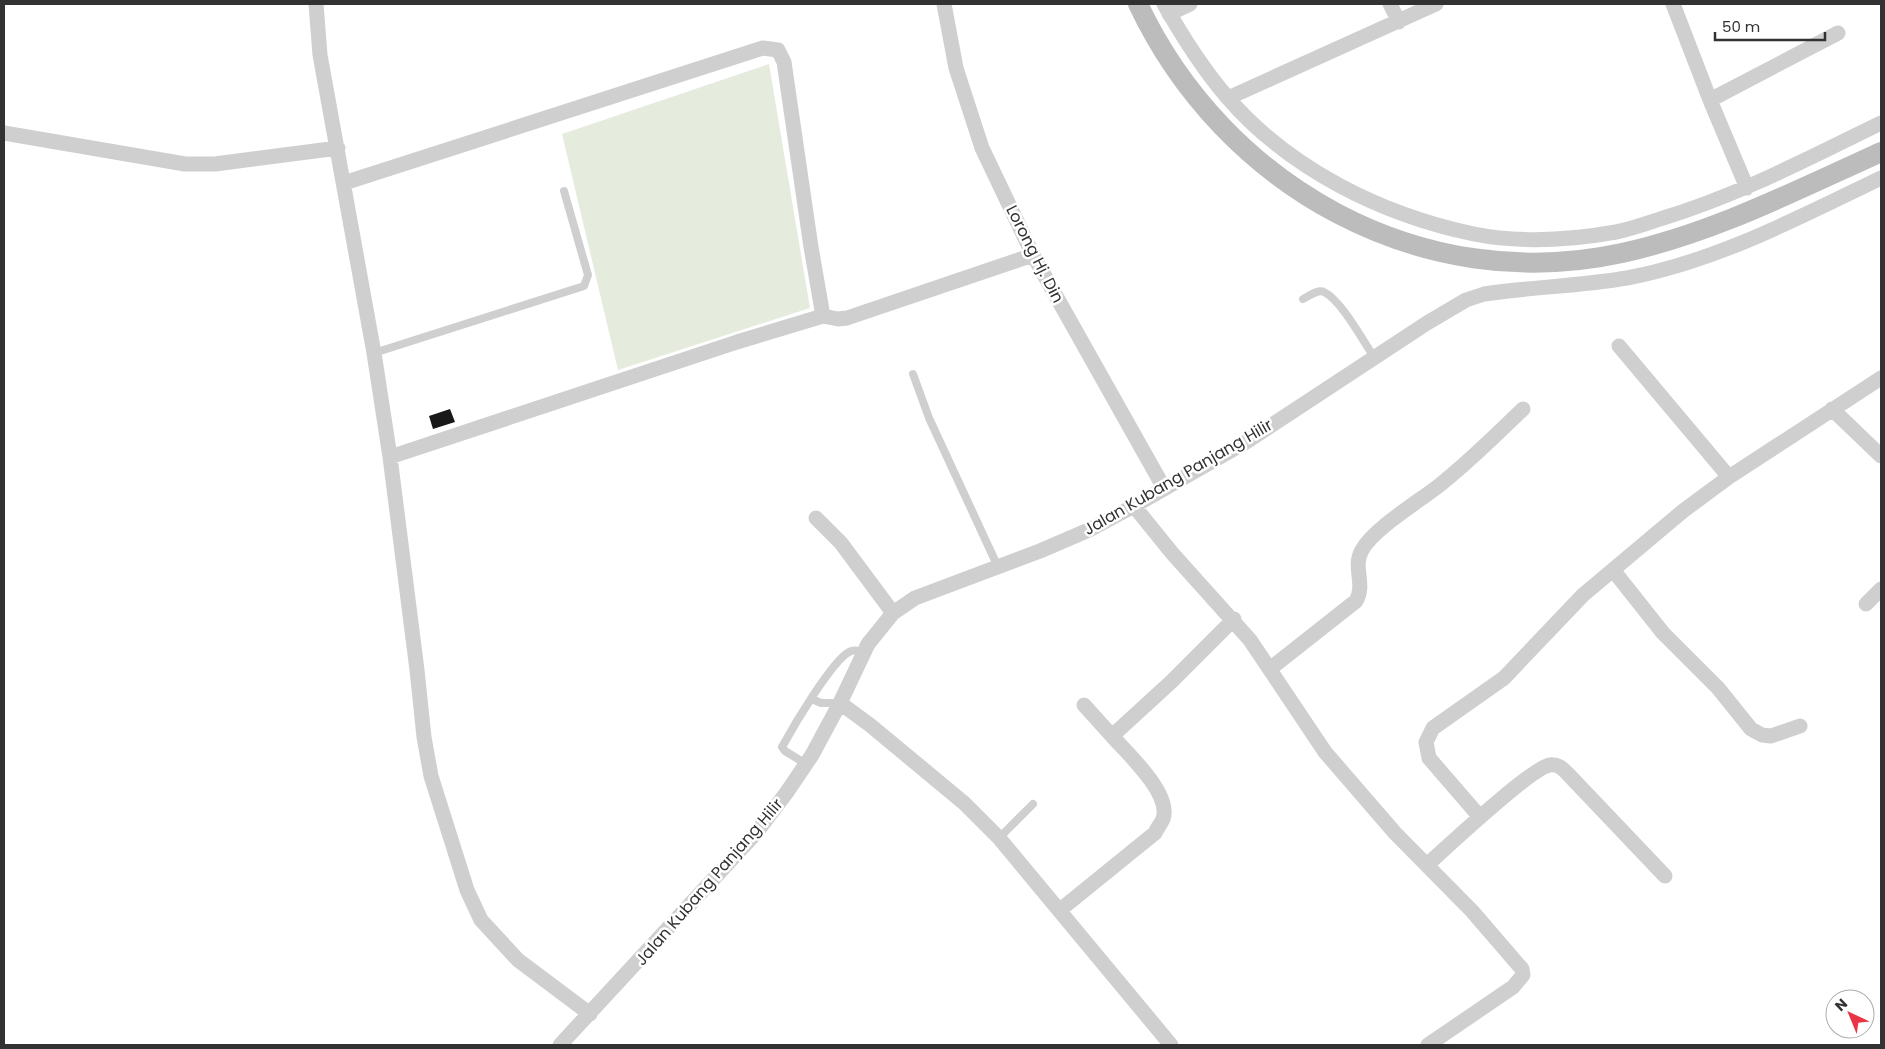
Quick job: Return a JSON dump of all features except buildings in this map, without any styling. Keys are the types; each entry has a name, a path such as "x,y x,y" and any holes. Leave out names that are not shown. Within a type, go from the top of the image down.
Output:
{"main road":[{"path":"1138,4 1160,47 1184,82 1215,120 1256,160 1304,196 1336,215 1380,234 1468,258 1520,262 1576,261 1620,254 1670,241 1740,216 1881,152"}],"street":[{"path":"316,4 320,56 374,353 390,457 418,670 424,737 431,776 467,890 481,920 518,960 590,1014"},
{"name":"Lorong Hj. Din","path":"944,4 956,68 982,148 1033,255 1164,488"},
{"path":"1190,4 1166,9 1200,62 1228,98 1276,144 1337,185 1406,215 1475,234 1527,238 1570,238 1617,232 1695,209 1748,188 1881,123"},
{"path":"1390,4 1399,22"},
{"path":"1228,98 1436,4"},
{"path":"1673,4 1710,100 1748,188"},
{"path":"1710,100 1838,33"},
{"path":"344,183 763,48 772,48 778,50 784,62 823,316"},
{"path":"4,133 185,164 215,164 338,148"},
{"name":"Jalan Kubang Panjang Hilir","path":"560,1045 756,834 806,764 840,704 864,652 882,624 893,613 915,598 1091,529 1134,506 1246,442 1458,304 1484,294 1627,278 1672,267 1731,247 1881,180"},
{"path":"390,457 728,345 823,316 838,319 847,318 1033,255"},
{"path":"1618,346 1729,477"},
{"path":"1480,817 1429,758 1426,742 1428,734 1441,720 1504,678 1583,595 1683,511 1729,477 1832,408 1881,378"},
{"path":"1832,408 1881,456"},
{"path":"1271,668 1356,601 1362,589 1358,565 1359,555 1372,537 1443,483 1523,409"},
{"path":"1134,506 1172,553 1234,619 1271,668 1301,718 1326,752 1395,833 1428,864 1472,911 1523,972 1521,979 1513,987 1428,1045"},
{"path":"816,518 841,543 893,613"},
{"path":"1613,570 1663,633 1718,688 1751,729 1762,735 1771,736 1800,726"},
{"path":"1866,604 1881,590"},
{"path":"1112,736 1171,682 1234,619"},
{"path":"840,704 870,725 964,803 999,838 1171,1045"},
{"path":"1060,910 1155,833 1163,818 1163,804 1156,787 1084,705"},
{"path":"1428,864 1480,817 1545,767 1559,766 1665,876"}],"lane":[{"path":"374,353 584,286 588,275 564,191"},
{"path":"1303,299 1323,292 1335,300 1374,357"},
{"path":"913,374 929,418 998,567"},
{"path":"806,764 785,751 782,747 812,699 845,655 855,650 864,652"},
{"path":"812,699 821,703 840,704"},
{"path":"999,838 1033,804"}],"shaded area":[{"path":"769,64 810,308 618,370 562,134"}]}
